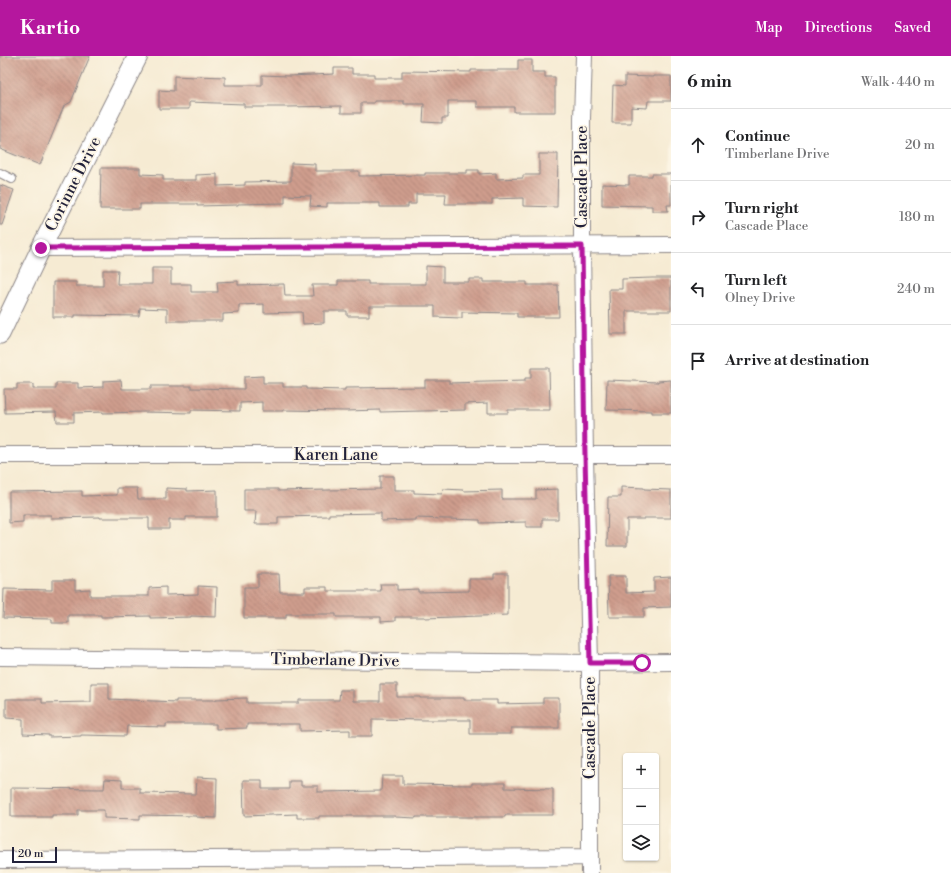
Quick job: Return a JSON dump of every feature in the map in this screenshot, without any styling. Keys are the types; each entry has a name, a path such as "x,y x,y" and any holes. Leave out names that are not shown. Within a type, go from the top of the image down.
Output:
{"street":[{"name":"Corinne Drive","path":"0,334 41,248 138,56"},
{"name":"Cascade Place","path":"584,56 582,118 582,246 590,663 590,865"},
{"path":"41,248 671,245"},
{"name":"Karen Lane","path":"0,455 671,455"},
{"name":"Timberlane Drive","path":"0,657 590,663 671,662"},
{"path":"0,860 590,865"}],"lane":[{"path":"0,173 12,179"}],"building":[{"path":"0,56 90,56 71,102 64,106 40,165 0,149"},
{"path":"518,60 532,60 532,72 545,72 545,77 555,77 555,112 514,112 514,107 477,107 477,101 448,101 448,118 442,118 442,123 423,122 424,104 404,104 404,101 374,101 374,103 361,103 361,113 341,113 341,106 244,107 244,104 189,102 189,109 159,109 159,90 174,91 174,76 225,77 225,85 262,85 262,75 289,76 334,74 334,68 352,68 352,74 374,74 374,78 402,78 402,71 471,72 471,70 518,70"},
{"path":"625,76 671,76 671,101 648,101 647,108 631,107 631,123 612,123 613,85 625,86"},
{"path":"539,154 558,154 557,207 523,206 523,198 492,199 492,204 445,204 446,194 416,194 416,204 408,204 408,207 380,207 380,203 327,203 327,207 310,206 311,196 285,195 285,203 197,206 197,204 140,204 140,209 100,209 101,168 140,168 140,174 163,175 163,180 196,180 196,175 217,174 217,186 245,185 245,182 291,181 291,163 315,164 315,171 359,171 359,176 467,173 467,170 479,170 479,174 496,173 496,179 523,178 523,175 539,175"},
{"path":"652,174 671,174 671,205 667,205 668,211 652,211 652,206 602,205 602,184 629,185 629,176 652,176"},
{"path":"0,185 14,190 2,225 0,225"},
{"path":"426,266 443,267 443,282 469,282 469,279 483,279 483,282 527,282 527,285 558,285 559,317 517,317 517,313 462,312 462,318 435,317 435,306 369,306 369,316 347,316 347,311 324,311 324,323 303,324 302,312 264,313 264,304 239,305 239,313 223,314 223,321 167,321 167,309 140,308 139,316 75,315 75,317 53,317 53,282 76,282 76,286 103,286 103,270 118,270 117,284 152,284 152,268 171,268 171,284 191,284 191,292 218,292 217,282 238,281 238,285 284,284 285,296 313,296 312,285 338,285 338,281 368,281 368,284 426,284"},
{"path":"671,278 671,311 626,311 626,334 610,334 609,289 622,289 622,279"},
{"path":"531,368 549,368 550,410 508,410 508,413 488,413 488,403 465,404 465,410 380,412 380,410 262,411 262,402 240,403 240,411 191,410 191,413 74,413 74,422 57,422 56,412 5,413 4,389 17,389 17,384 33,384 33,389 56,389 56,383 78,383 78,388 103,387 103,381 121,380 122,389 151,389 151,386 191,386 191,388 244,389 244,377 263,376 263,383 283,383 283,387 345,390 345,388 425,387 425,380 449,380 449,383 525,381 525,378 531,378"},
{"path":"607,380 658,382 671,380 671,413 606,410"},
{"path":"380,476 394,476 394,490 414,490 414,493 442,494 443,489 463,491 502,490 502,499 536,499 536,490 558,489 558,519 542,519 542,527 526,527 526,522 480,523 480,520 415,518 415,520 381,521 381,513 278,517 278,524 255,524 256,511 244,511 244,489 278,489 278,491 380,489"},
{"path":"621,487 671,490 671,518 627,519 627,546 607,546 608,497 621,497"},
{"path":"117,488 137,488 138,499 166,499 166,488 187,489 187,491 217,490 217,517 186,517 186,520 169,520 169,529 149,529 149,518 51,518 51,515 23,515 23,522 9,523 9,492 82,491 82,496 117,495"},
{"path":"258,574 279,574 280,592 305,592 305,587 327,587 327,591 381,591 380,584 397,584 397,590 418,589 418,592 469,591 469,579 494,579 494,574 508,574 508,615 425,618 395,617 395,621 381,622 381,617 336,617 336,614 286,614 286,618 244,618 244,587 258,587"},
{"path":"608,576 626,576 626,593 654,592 654,578 671,577 671,607 644,608 644,617 609,617"},
{"path":"52,580 75,580 75,590 90,589 90,596 149,596 149,588 166,587 166,595 198,594 198,586 217,587 216,617 191,616 150,618 150,616 101,617 101,615 68,615 68,623 52,623 52,619 3,618 4,589 52,590"},
{"path":"91,683 109,683 109,699 176,702 176,700 247,698 247,703 299,703 299,700 339,700 340,690 353,690 353,701 380,701 380,684 397,684 397,697 497,700 497,704 543,703 543,698 559,698 559,728 511,728 511,734 470,734 470,720 372,719 372,736 350,736 350,730 300,731 300,724 247,724 247,728 216,729 216,724 166,724 166,727 127,726 126,736 81,735 49,737 49,735 23,734 23,719 6,718 6,699 42,699 42,703 91,702"},
{"path":"382,776 403,776 403,784 472,785 472,783 505,783 505,788 553,789 553,815 416,818 395,816 319,816 319,818 297,818 297,814 244,816 243,780 262,780 262,789 289,789 289,781 301,781 301,786 318,786 318,792 381,791"},
{"path":"197,777 217,778 216,818 196,816 140,815 140,819 104,818 104,810 78,810 78,815 52,815 52,817 11,817 11,788 104,789 105,779 122,780 122,788 140,788 140,793 196,794"}],"route":[{"path":"41,248 582,246 590,663 642,663"}]}
